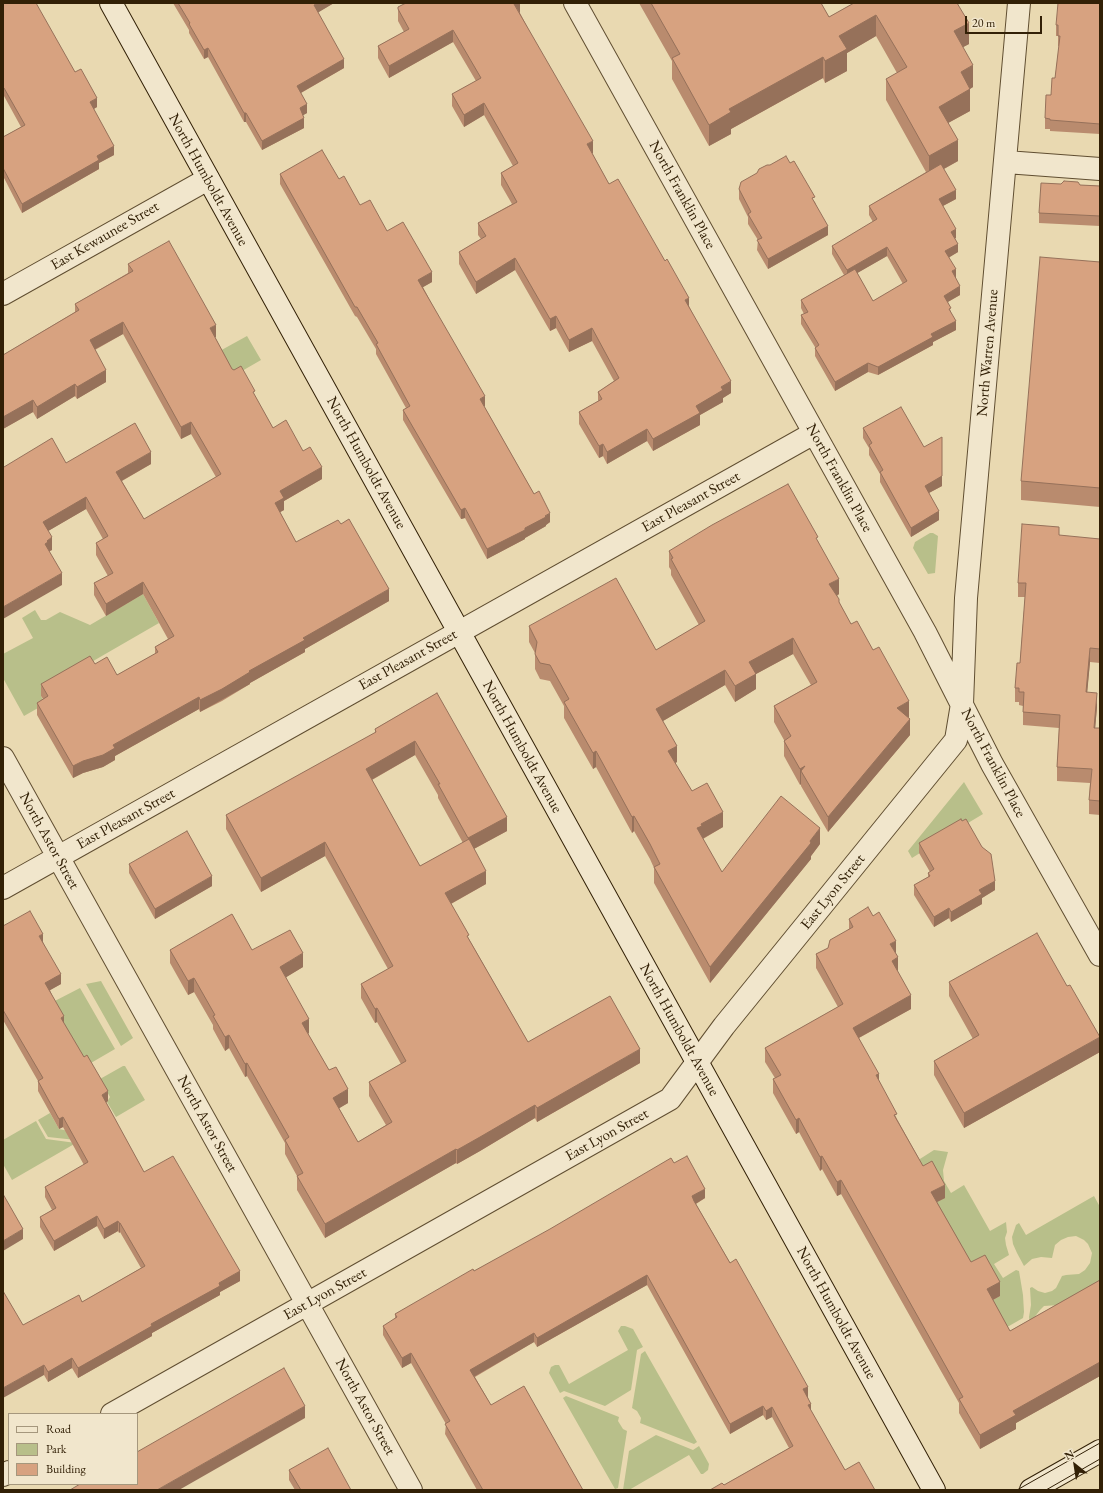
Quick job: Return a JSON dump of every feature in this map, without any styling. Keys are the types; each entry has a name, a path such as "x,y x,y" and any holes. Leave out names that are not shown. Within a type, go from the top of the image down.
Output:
{"street":[{"name":"North Humboldt Avenue","path":"111,3 934,1490"},
{"name":"North Franklin Place","path":"575,3 925,632 992,764 1100,955"},
{"name":"North Warren Avenue","path":"962,704 966,598 1019,3"},
{"path":"1006,162 1100,169"},
{"name":"East Kewaunee Street","path":"3,294 208,179"},
{"name":"East Pleasant Street","path":"3,888 814,433"},
{"name":"East Lyon Street","path":"114,1413 670,1099 724,1026 956,740 962,704"},
{"name":"North Astor Street","path":"3,758 411,1490"},
{"path":"1031,1490 1100,1451"}],"green space":[{"path":"247,336 261,360 183,405 207,358"},
{"path":"930,533 938,536 935,573 928,574 913,548 915,542"},
{"path":"143,594 159,623 88,664 41,696 45,704 24,716 3,678 3,654 33,638 22,618 35,610 41,620 46,620 60,612 90,625"},
{"path":"964,782 983,814 968,823 965,821 912,858 908,851"},
{"path":"101,981 133,1038 121,1046 86,984"},
{"path":"80,988 115,1049 84,1067 47,1005"},
{"path":"125,1066 145,1100 116,1117 107,1102 110,1097 100,1079"},
{"path":"50,1113 59,1129 69,1131 76,1140 48,1137 38,1120"},
{"path":"36,1121 46,1139 76,1143 12,1180 3,1164 3,1140"},
{"path":"934,1150 948,1152 943,1170 944,1181 951,1193 964,1185 990,1231 1006,1222 1007,1232 1005,1238 1009,1255 994,1264 1003,1278 1016,1270 1019,1271 1024,1312 1023,1318 1002,1330 987,1303 1000,1296 971,1276 912,1164"},
{"path":"1094,1196 1100,1207 1100,1294 1059,1305 1044,1306 1030,1323 1030,1288 1032,1287 1045,1293 1052,1291 1056,1288 1062,1276 1079,1274 1085,1270 1090,1263 1092,1253 1088,1244 1084,1240 1076,1236 1068,1237 1055,1245 1052,1258 1041,1257 1032,1259 1024,1266 1013,1244 1012,1237 1016,1225 1019,1223 1026,1235"},
{"path":"621,1326 633,1329 643,1347 637,1350 631,1390 605,1406 564,1391 560,1393 549,1373 551,1367 559,1365 569,1384 628,1350 618,1331"},
{"path":"645,1351 697,1442 694,1444 640,1423 641,1418 637,1411 632,1408 641,1354"},
{"path":"566,1396 619,1417 618,1421 623,1429 627,1431 618,1488 615,1489 563,1398"},
{"path":"656,1435 693,1450 699,1446 709,1464 708,1470 701,1474 689,1455 629,1490 623,1490 629,1451"}],"building":[{"path":"3,3 36,3 75,72 81,69 97,98 90,102 114,146 97,156 99,160 22,204 3,168 3,137 25,125 3,88"},
{"path":"178,3 318,3 314,5 344,59 297,86 307,104 300,108 304,118 262,141 246,113 244,113 208,48 204,50"},
{"path":"406,3 517,3 514,4 593,141 587,144 609,184 618,179 665,261 667,259 689,298 685,300 731,381 721,387 723,390 696,406 700,413 653,439 647,429 607,452 603,444 599,446 579,412 602,399 598,392 619,378 592,328 569,340 556,316 550,319 515,258 476,282 459,252 486,236 478,223 517,202 501,173 518,163 484,103 464,115 452,94 481,78 453,30 389,66 378,46 409,29 398,9 398,7"},
{"path":"651,3 821,3 829,17 854,3 957,3 969,23 954,31 973,65 961,72 970,89 939,107 958,140 929,156 886,79 907,67 876,15 839,36 847,49 825,61 823,57 729,109 731,112 709,125 672,58 680,54"},
{"path":"1058,3 1100,3 1100,124 1050,120 1045,118 1046,95 1051,95 1052,78 1055,78 1060,36 1058,36 1058,25 1056,25"},
{"path":"322,150 339,179 344,176 360,205 370,200 387,231 403,222 432,272 418,280 485,396 480,399 534,494 539,491 550,513 545,516 546,517 525,528 525,530 487,549 465,508 461,510 403,410 410,406 376,344 378,343 357,307 355,307 280,174"},
{"path":"786,156 790,163 794,161 815,197 812,198 828,226 768,259 757,240 762,238 748,214 751,212 739,189 741,182 757,173 759,169"},
{"path":"941,164 956,190 939,199 956,229 951,232 958,244 945,251 956,269 952,271 960,286 944,296 956,321 931,334 933,337 878,367 868,363 835,382 815,348 819,345 801,315 808,312 801,300 855,269 873,301 907,281 887,247 847,270 832,246 877,219 869,206"},
{"path":"1064,181 1078,182 1080,185 1100,186 1100,216 1039,213 1041,183 1061,184"},
{"path":"169,241 216,325 210,328 232,369 234,370 241,366 255,391 253,392 273,428 286,420 303,451 310,447 322,467 280,491 284,498 275,503 296,542 338,520 341,524 349,519 389,589 303,638 305,640 249,671 250,672 222,689 200,700 199,697 113,745 115,748 103,755 83,761 73,766 37,703 48,696 41,684 90,656 95,664 107,657 117,675 158,652 155,647 174,636 143,582 106,604 94,583 113,573 96,543 108,536 86,497 43,522 52,537 45,544 62,573 3,607 3,466 4,467 52,438 66,463 135,423 151,452 116,472 144,519 221,474 191,422 181,427 123,322 90,340 106,370 77,387 75,384 37,407 33,400 3,417 3,355 79,310 75,304 133,271 128,264"},
{"path":"1040,257 1100,262 1100,488 1021,481"},
{"path":"901,407 924,447 942,437 942,476 925,486 939,511 911,528 880,472 883,470 869,445 872,443 863,428"},
{"path":"788,484 818,537 816,538 839,579 829,584 839,599 839,602 851,624 857,621 873,650 879,647 909,701 897,708 910,719 828,817 801,771 805,766 800,769 784,741 791,736 774,706 817,682 793,638 749,662 756,674 735,686 725,670 656,709 677,746 668,751 692,791 707,783 723,812 701,824 702,826 697,828 722,872 781,796 820,828 810,841 811,843 710,967 654,867 660,864 650,844 634,816 632,817 596,751 593,753 564,702 569,699 550,665 540,663 535,654 537,642 529,626 616,578 656,650 705,621 671,559 673,558 669,551 712,525"},
{"path":"1022,524 1059,527 1059,535 1100,539 1100,649 1090,648 1086,692 1097,693 1094,728 1100,728 1100,801 1089,800 1092,769 1057,767 1060,715 1023,712 1024,692 1019,692 1019,688 1015,688 1017,663 1020,663 1026,583 1018,583"},
{"path":"437,693 507,817 468,838 438,784 440,784 415,741 366,769 420,866 469,839 486,871 445,893 469,935 467,936 528,1042 610,996 640,1049 537,1108 535,1105 325,1224 297,1176 303,1173 285,1140 289,1137 247,1063 245,1064 229,1035 225,1037 213,1016 215,1015 194,978 188,981 170,950 232,914 252,950 290,930 303,953 280,967 309,1019 302,1023 307,1032 329,1070 336,1067 348,1089 333,1098 358,1142 392,1122 369,1082 406,1061 377,1008 375,1009 361,984 393,966 325,842 261,878 226,815 376,732 375,729"},
{"path":"961,819 962,821 966,819 982,847 991,854 995,881 979,890 982,894 951,912 949,908 934,917 914,885 930,876 928,873 934,869 919,843"},
{"path":"187,831 212,876 155,909 129,864"},
{"path":"868,907 873,916 879,912 896,941 890,944 898,957 892,961 911,995 853,1028 879,1074 876,1075 897,1114 894,1115 923,1166 932,1161 945,1185 931,1192 971,1262 985,1255 1000,1282 987,1289 1010,1331 1100,1280 1100,1362 1013,1411 1016,1415 980,1435 959,1399 963,1397 841,1180 837,1182 822,1156 820,1157 799,1118 796,1120 773,1079 781,1075 765,1048 843,1004 816,954 828,948 830,940 853,927 849,919"},
{"path":"30,911 43,934 39,936 61,974 45,983 64,1016 61,1018 84,1057 87,1055 108,1091 102,1095 144,1172 173,1156 240,1271 219,1283 220,1286 151,1324 152,1326 78,1368 72,1358 48,1372 44,1365 3,1388 3,1291 23,1325 79,1295 82,1302 145,1266 118,1221 104,1229 97,1216 54,1241 40,1217 56,1208 45,1187 88,1162 63,1117 59,1119 38,1081 43,1078 3,1010 3,926"},
{"path":"1037,933 1067,986 1070,985 1100,1037 964,1113 934,1061 979,1035 949,982"},
{"path":"687,1156 705,1189 692,1196 694,1201 730,1263 736,1259 798,1369 808,1387 803,1389 811,1404 808,1405 845,1470 859,1462 875,1490 710,1490 722,1483 724,1485 793,1446 772,1407 766,1411 763,1406 730,1424 647,1275 537,1338 534,1333 470,1370 491,1405 524,1386 583,1490 483,1490 445,1424 450,1421 411,1353 402,1358 383,1326 397,1317 395,1314 473,1269 474,1271 550,1229 671,1158 674,1163"},
{"path":"3,1194 23,1229 3,1241"},
{"path":"284,1368 305,1406 157,1490 70,1490 78,1485 138,1485 138,1451"},
{"path":"328,1448 351,1490 301,1490 289,1470"}],"tram line":[{"path":"1017,1490 1100,1443"},
{"path":"1046,1490 1100,1459"}]}
